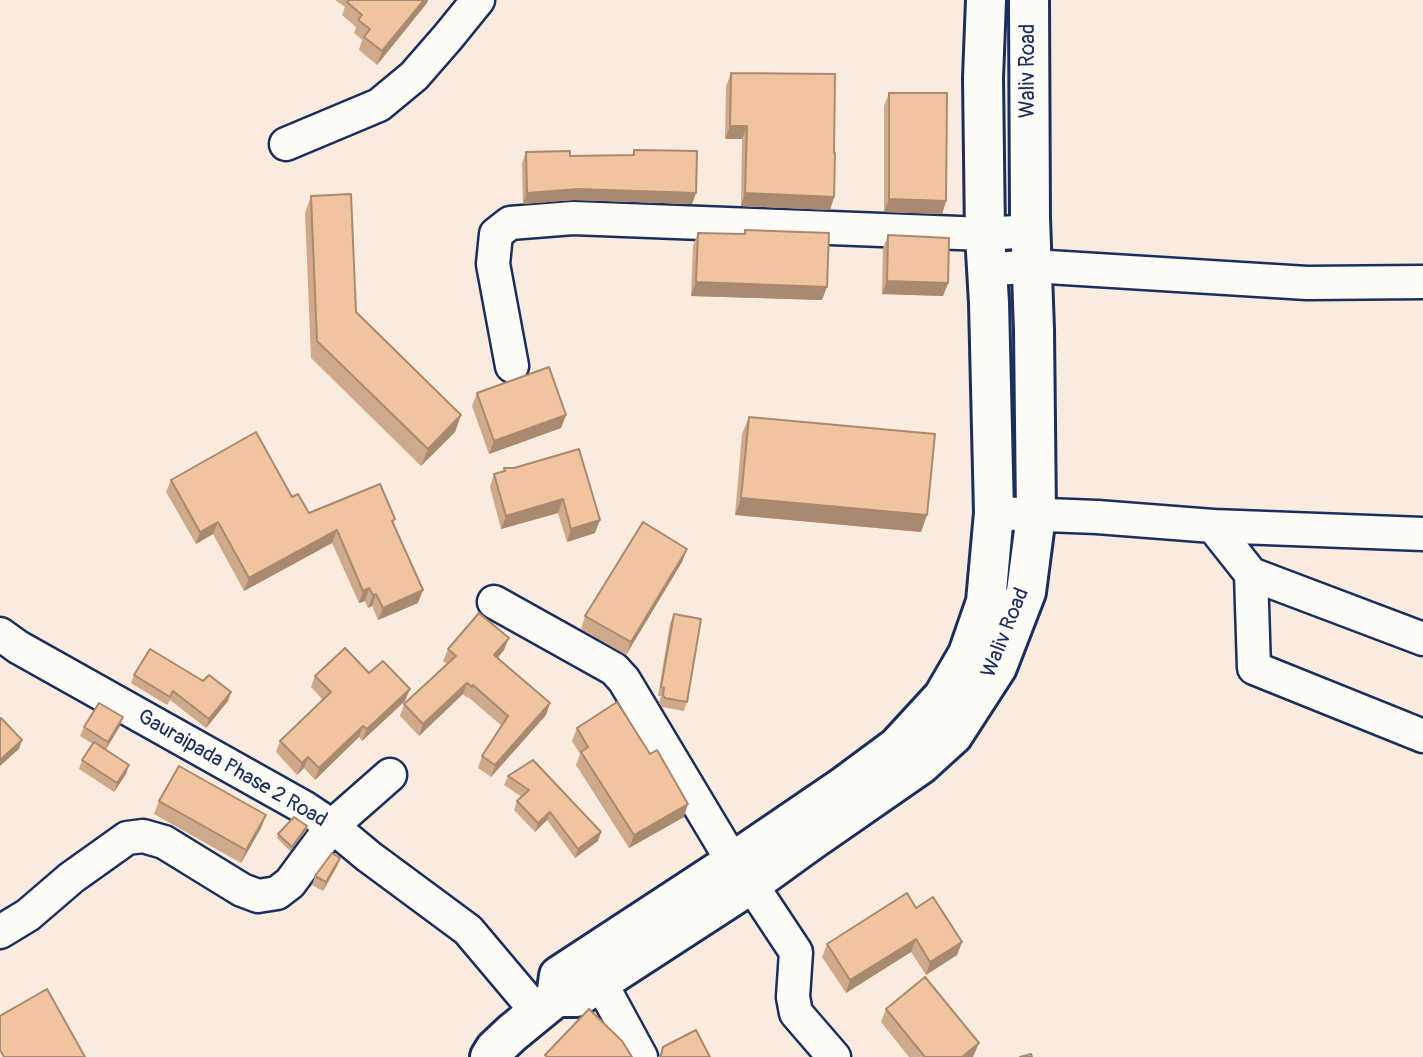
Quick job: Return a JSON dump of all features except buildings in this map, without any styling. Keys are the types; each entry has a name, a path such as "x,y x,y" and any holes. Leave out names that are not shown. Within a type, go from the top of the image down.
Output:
{"main road":[{"name":"Waliv Road","path":"490,1057 512,1032 547,1005 559,976 594,969 742,873 843,787 897,747 943,697 968,654 986,602 994,513 983,78 986,0"},
{"name":"Waliv Road","path":"742,873 809,842 919,765 953,735 997,667 1026,592 1036,514 1037,475 1031,249 1029,0"}],"street":[{"path":"286,144 379,105 414,76 478,0"},
{"path":"512,366 493,264 496,234 510,223 573,218 986,252 1031,249 1307,283 1423,282"},
{"path":"994,513 1213,526 1423,534"},
{"path":"1213,526 1251,574 1423,639"},
{"path":"1251,574 1254,668 1423,736"},
{"path":"494,603 614,669 624,680 742,873 796,952 793,996 796,1013 834,1057"},
{"name":"Gauraipada Phase 2 Road","path":"0,635 305,808 332,826 468,930 547,1005"},
{"path":"0,932 28,915 71,878 127,838 143,836 164,842 242,890 258,896 277,893 290,883 332,826 390,775"},
{"path":"594,969 641,1057"}]}
